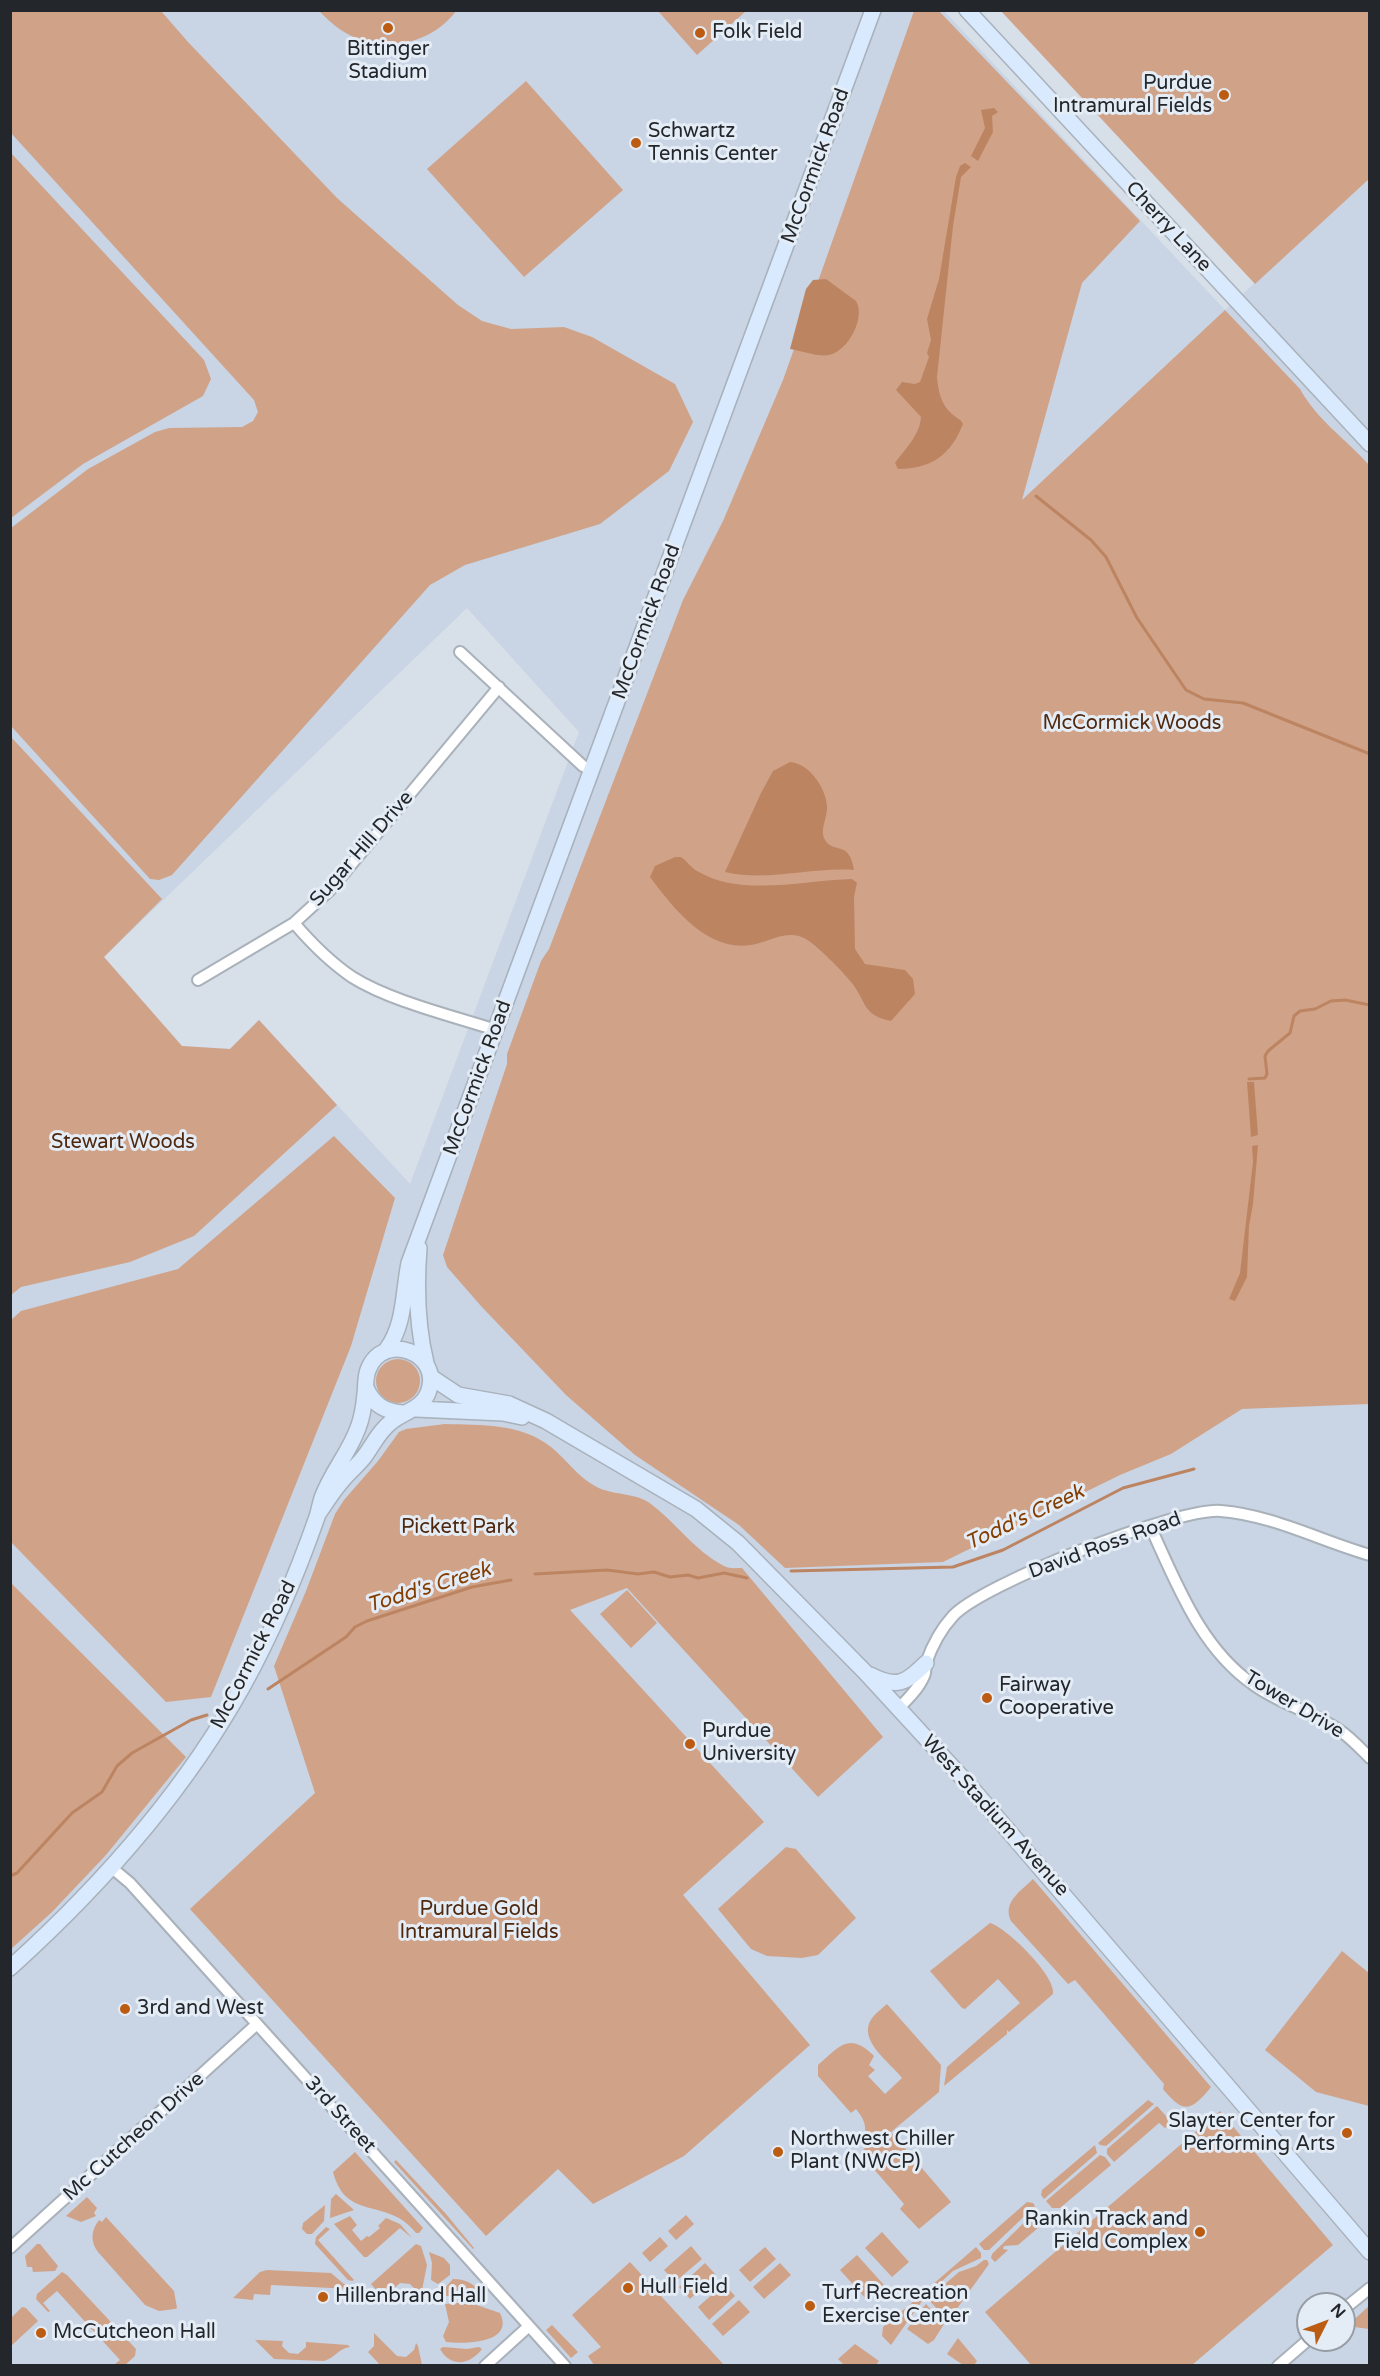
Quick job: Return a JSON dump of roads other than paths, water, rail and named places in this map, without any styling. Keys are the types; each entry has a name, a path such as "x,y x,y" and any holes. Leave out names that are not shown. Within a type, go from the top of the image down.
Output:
{"street":[{"name":"McCormick Road","path":"387,1349 395,1339 401,1322 408,1263 873,10"},
{"name":"Cherry Lane","path":"967,10 1370,444"},
{"path":"460,652 583,766 592,770"},
{"name":"Sugar Hill Drive","path":"198,980 294,923 330,890 499,687"},
{"path":"294,923 320,952 353,977 412,1002 496,1030"},
{"name":"McCormick Road","path":"421,1233 418,1303 428,1370"},
{"path":"318,1514 336,1488 364,1457 384,1427 409,1411 428,1395 428,1370 413,1351 403,1348 387,1349 373,1361 368,1369 366,1388 375,1404 383,1409 409,1411"},
{"name":"West Stadium Avenue","path":"428,1370 458,1395 509,1404 546,1421 677,1497 718,1526 752,1557 899,1708 1056,1885 1370,2252"},
{"name":"McCormick Road","path":"10,1968 59,1924 112,1868 163,1807 222,1723 265,1643 318,1514 322,1499 351,1446 359,1424 366,1388"},
{"name":"West Stadium Avenue","path":"409,1411 503,1413 529,1420 570,1436"},
{"name":"David Ross Road","path":"899,1708 924,1676 938,1637 954,1615 969,1602 1028,1572 1150,1526 1206,1510 1222,1511 1284,1526 1370,1554"},
{"name":"Tower Drive","path":"1150,1526 1195,1619 1241,1676 1272,1697 1339,1729 1370,1758"},
{"path":"865,1672 882,1681 895,1683 912,1677 927,1663"},
{"name":"3rd Street","path":"112,1868 130,1883 565,2366"},
{"name":"Mc Cutcheon Drive","path":"10,2248 257,2024"},
{"path":"1356,2299 1370,2288"},
{"path":"485,2366 529,2326"},
{"path":"1278,2366 1296,2350"}],"waterway":[{"path":"1036,496 1091,540 1106,557 1137,618 1186,690 1204,699 1243,703 1370,754"},
{"path":"1249,1079 1265,1078 1267,1074 1265,1056 1290,1033 1294,1016 1300,1011 1315,1009 1331,1001 1345,1000 1370,1005"},
{"name":"Todd's Creek","path":"791,1571 953,1567 1003,1550 1123,1488 1194,1469"},
{"name":"Todd's Creek","path":"535,1574 607,1570 638,1574 654,1572 670,1577 688,1575 698,1578 724,1573 747,1578"},
{"name":"Todd's Creek","path":"268,1689 346,1637 355,1627 367,1621 472,1587 511,1580"},
{"name":"Todd's Creek","path":"10,1876 17,1873 72,1813 102,1792 117,1766 132,1753 191,1720 207,1715"}],"place":[{"name":"Bittinger Stadium","path":"388,28"},
{"name":"Folk Field","path":"700,33"},
{"name":"Purdue Intramural Fields","path":"1224,95"},
{"name":"Schwartz Tennis Center","path":"636,143"},
{"name":"Fairway Cooperative","path":"987,1698"},
{"name":"Purdue University","path":"690,1744"},
{"name":"3rd and West","path":"125,2009"},
{"name":"Slayter Center for Performing Arts","path":"1347,2133"},
{"name":"Northwest Chiller Plant (NWCP)","path":"778,2152"},
{"name":"Rankin Track and Field Complex","path":"1200,2232"},
{"name":"Hull Field","path":"628,2288"},
{"name":"Hillenbrand Hall","path":"323,2297"},
{"name":"Turf Recreation Exercise Center","path":"810,2306"},
{"name":"McCutcheon Hall","path":"41,2333"}],"park label":[{"name":"McCormick Woods","path":"1132,724"},
{"name":"Stewart Woods","path":"123,1143"},
{"name":"Pickett Park","path":"458,1528"},
{"name":"Purdue Gold Intramural Fields","path":"479,1922"}]}
